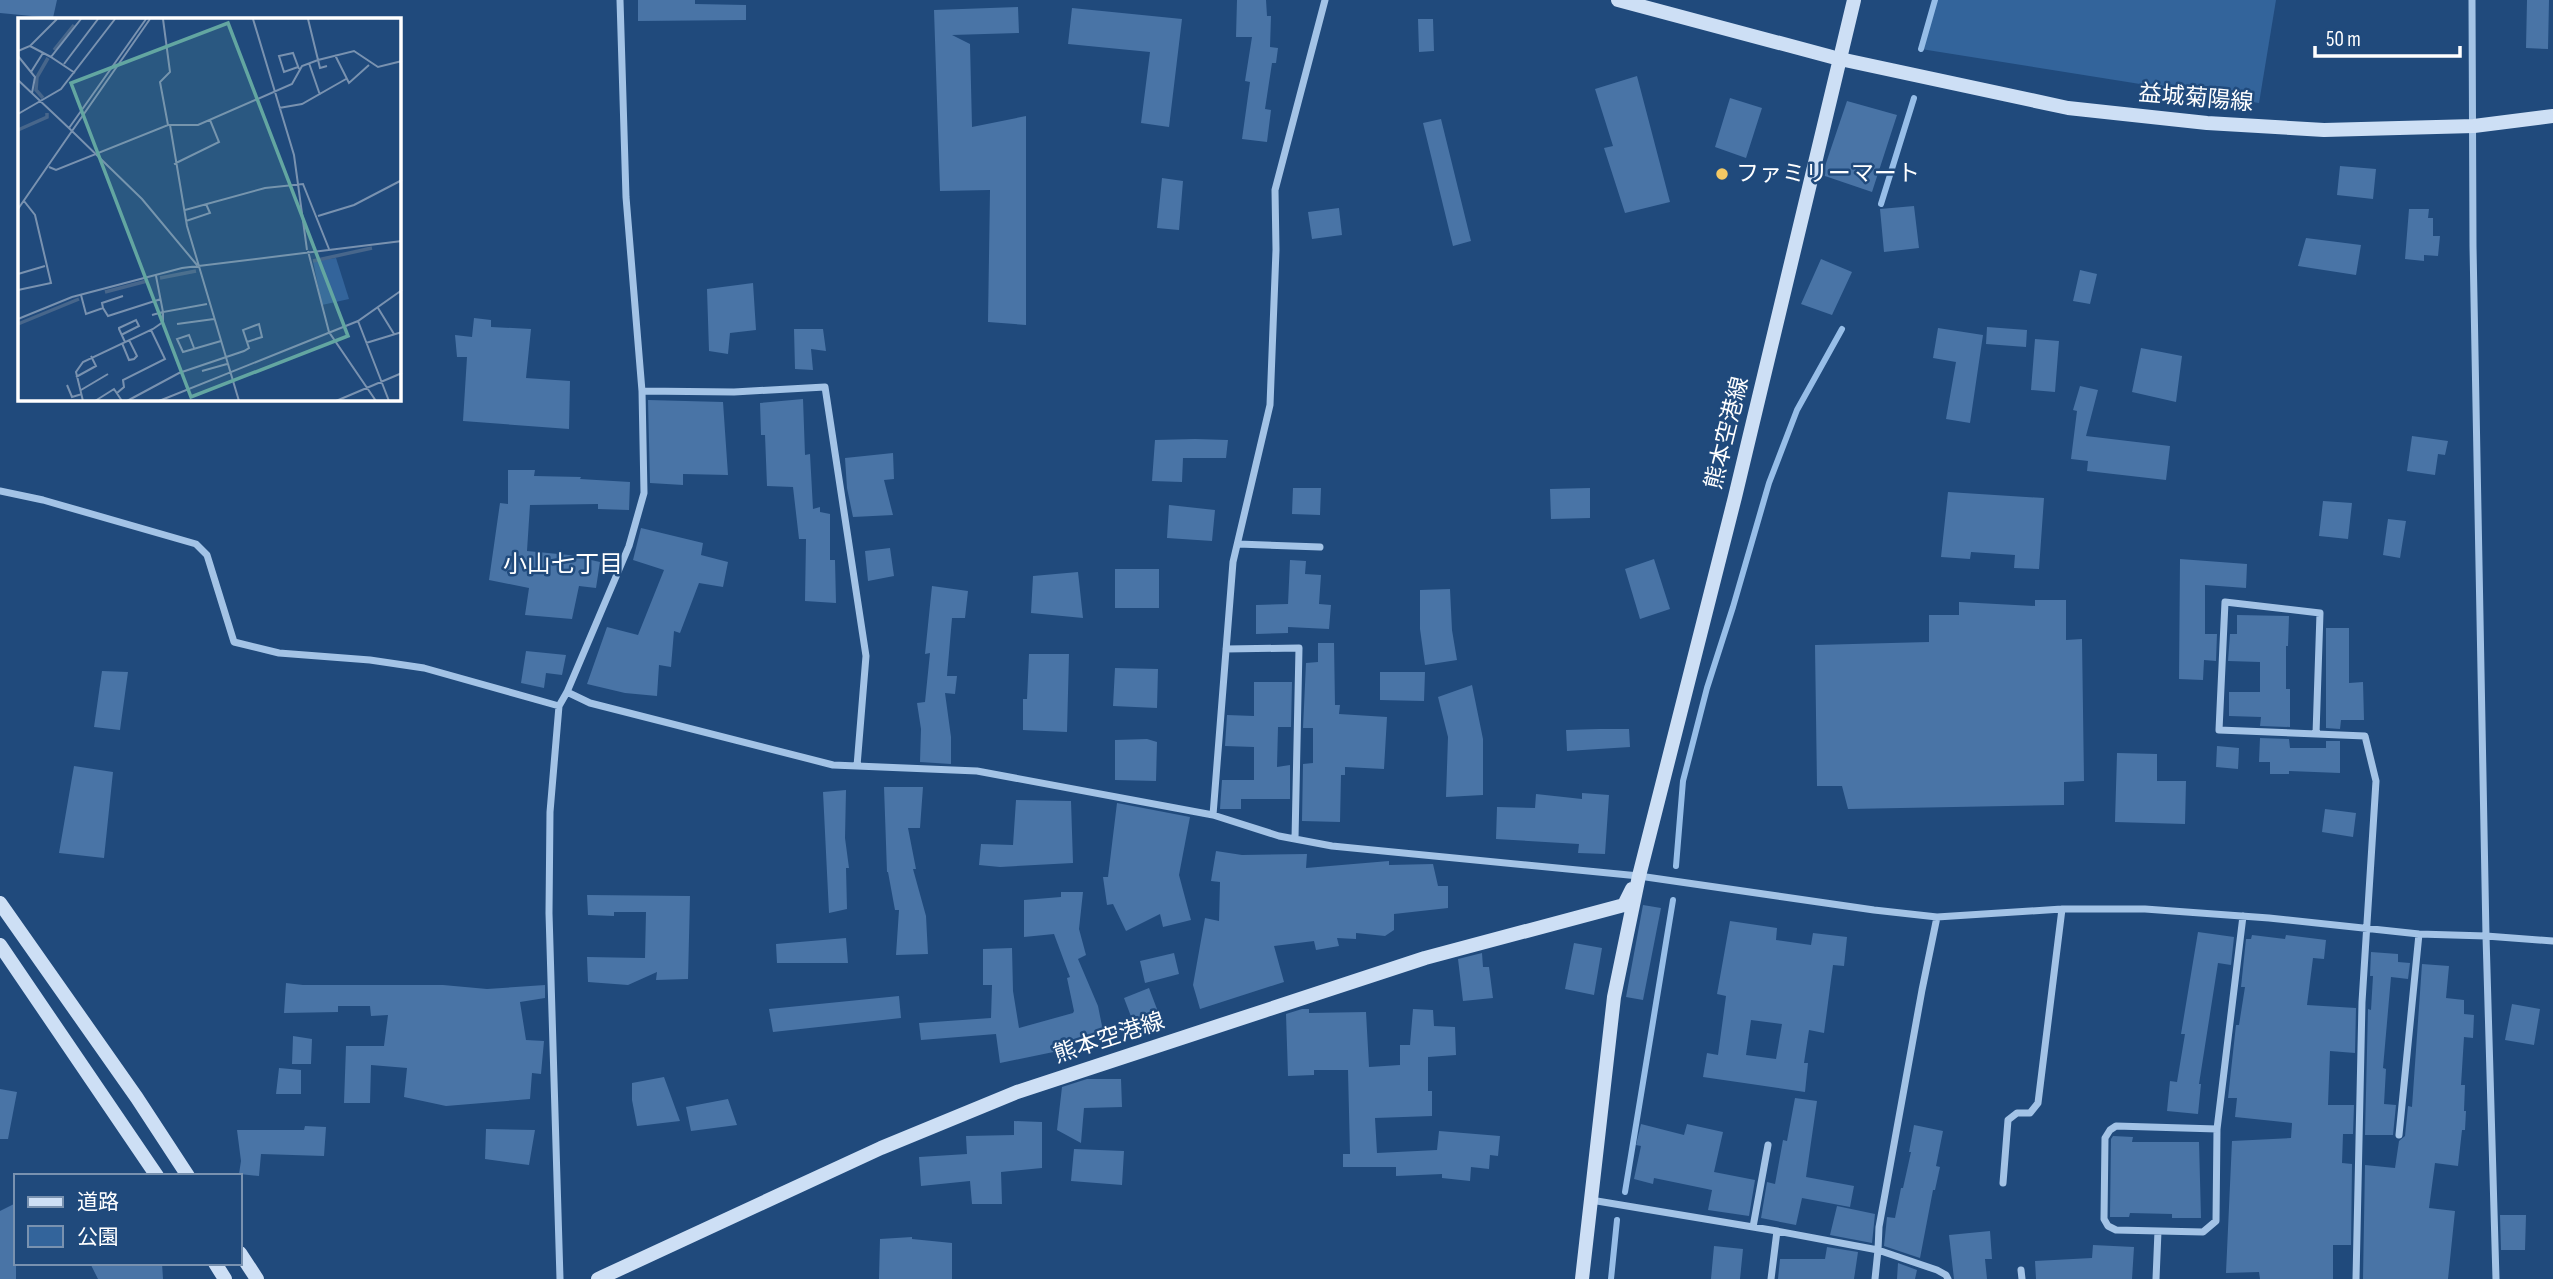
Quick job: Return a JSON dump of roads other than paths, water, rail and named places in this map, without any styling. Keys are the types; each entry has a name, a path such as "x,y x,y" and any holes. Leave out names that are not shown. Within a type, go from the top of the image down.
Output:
{"main road":[{"name":"益城菊陽線","path":"1618,0 1836,58 2068,108 2193,122 2323,130 2474,127 2553,117"},
{"name":"熊本空港線","path":"1582,1279 1614,997 1639,876 1735,498 1836,58 1854,0"},
{"name":"熊本空港線","path":"598,1279 881,1148 1017,1092 1425,958 1624,905 1639,876"},
{"path":"0,903 137,1098 187,1174"},
{"path":"0,945 156,1174"},
{"path":"242,1257 257,1279"}],"street":[{"path":"560,1279 549,913 550,812 559,706 629,546 644,493 642,391 626,197 620,0"},
{"path":"1213,815 1233,562 1270,404 1276,250 1275,190 1325,0"},
{"path":"2472,0 2473,246 2486,936 2496,1279"},
{"path":"642,391 734,392 825,387 866,656 857,766"},
{"path":"0,491 43,499 195,544 207,555 234,642 279,653 370,660 424,668 559,706"},
{"path":"1238,544 1321,547"},
{"path":"2316,734 2320,613 2225,602 2219,730 2316,734 2365,736 2376,781 2360,1067 2356,1279"},
{"path":"1226,649 1299,648 1295,839"},
{"path":"567,692 590,703 833,765 977,771 1213,815 1295,839 1332,846 1639,876 1874,911 1937,916 2062,909 2145,909 2419,934 2553,941"},
{"path":"2003,1183 2008,1120 2018,1113 2030,1113 2038,1104 2062,909"},
{"path":"1875,1279 1879,1227 1937,916"},
{"path":"2217,1129 2116,1126 2110,1130 2105,1138 2104,1219 2108,1226 2116,1230 2203,1232 2216,1221 2217,1129 2244,916"},
{"path":"2399,1135 2419,934"},
{"path":"1753,1227 1768,1145"},
{"path":"1591,1200 1878,1250 1937,1270 1948,1279"},
{"path":"1771,1279 1777,1231"},
{"path":"2156,1279 2158,1231"},
{"path":"2021,1270 2022,1279"}],"waterway":[{"path":"1921,49 1935,0"},
{"path":"1881,204 1914,98"},
{"path":"1676,866 1683,781 1707,688 1769,483 1797,410 1842,329"},
{"path":"1625,1192 1673,900"},
{"path":"1611,1279 1617,1220"}],"place":[{"name":"ファミリーマート","path":"1722,174"}],"district":[{"name":"小山七丁目","path":"563,564"}]}
